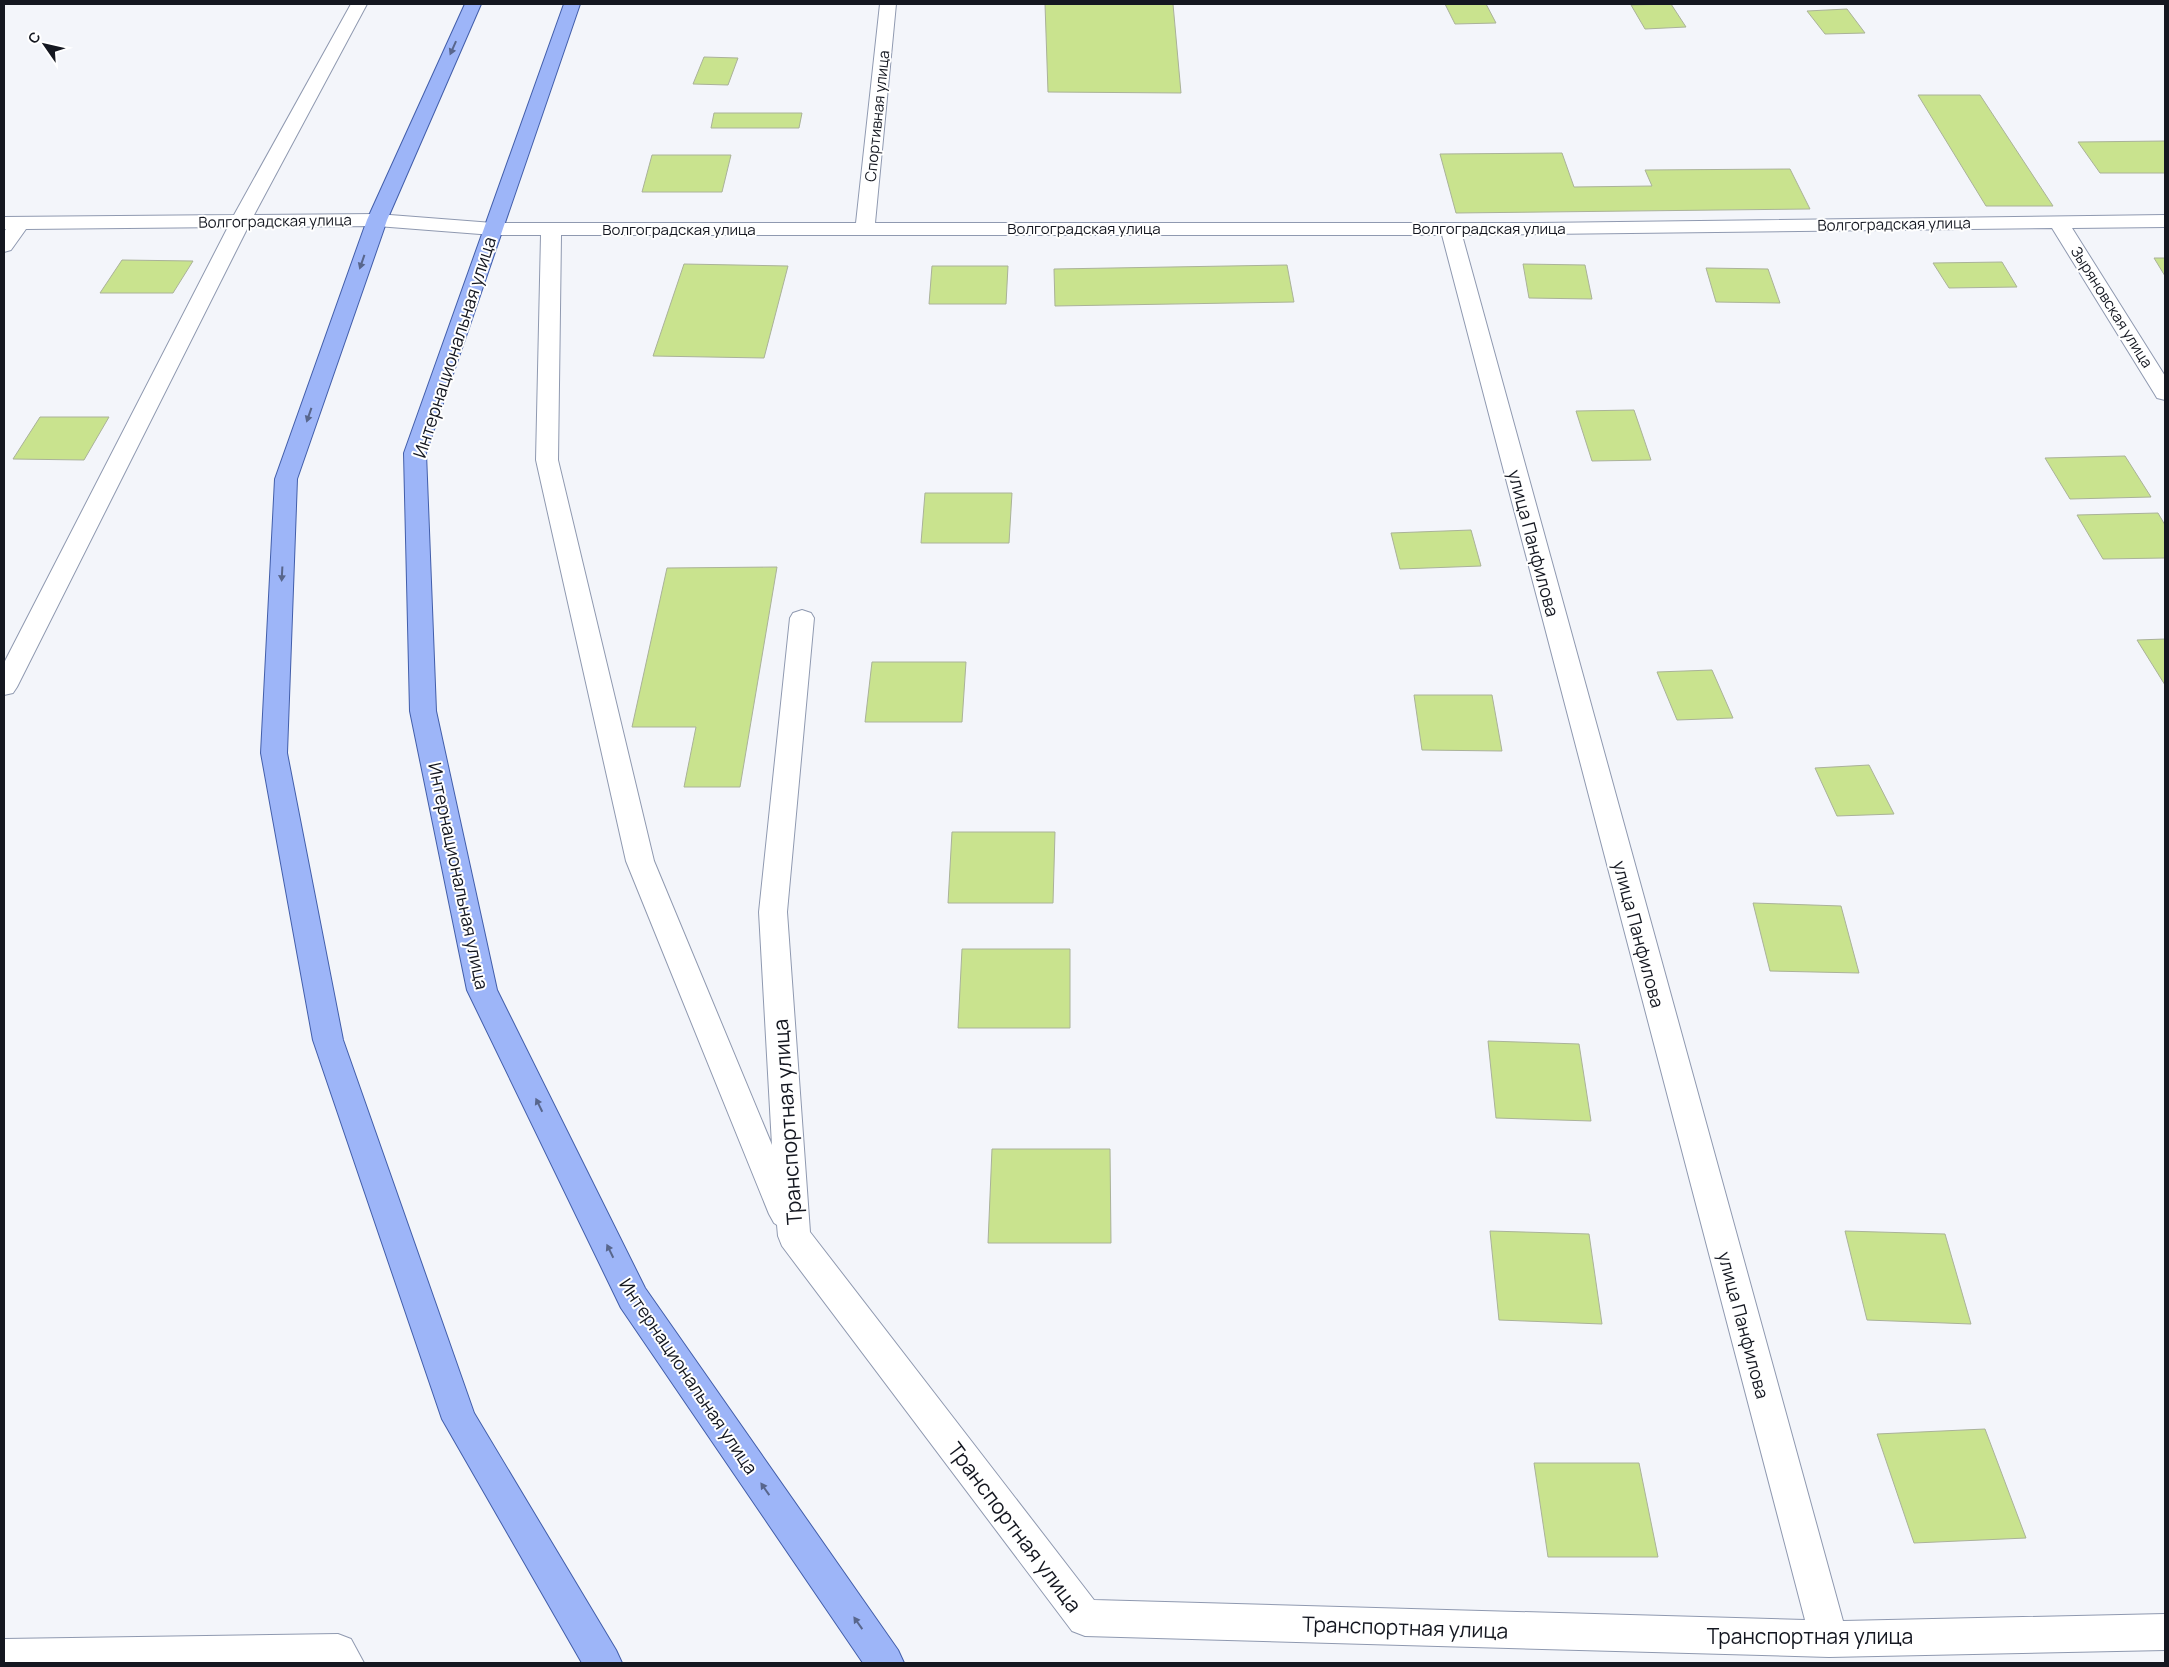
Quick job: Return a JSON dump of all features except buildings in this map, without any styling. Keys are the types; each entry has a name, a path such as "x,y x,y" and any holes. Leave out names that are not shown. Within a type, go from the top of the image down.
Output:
{"main road":[{"path":"473,4 377,220 286,479 274,754 328,1040 459,1419 603,1663"},
{"name":"Интернациональная улица","path":"572,4 415,454 423,711 482,990 633,1298 885,1663"}],"street":[{"path":"4,687 241,221 359,4"},
{"name":"Спортивная улица","path":"865,228 888,4"},
{"name":"Волгоградская улица","path":"12,223 377,220 494,229 551,229 1450,228 2165,221"},
{"name":"Зыряновская улица","path":"2058,222 2165,393"},
{"path":"4,246 12,223"},
{"name":"улица Панфилова","path":"1450,228 1829,1639"},
{"path":"551,229 547,460 640,861 794,1236"},
{"name":"Транспортная улица","path":"802,618 773,912 794,1236 1085,1618 1829,1639 2165,1632"},
{"path":"4,1657 342,1657"}]}
